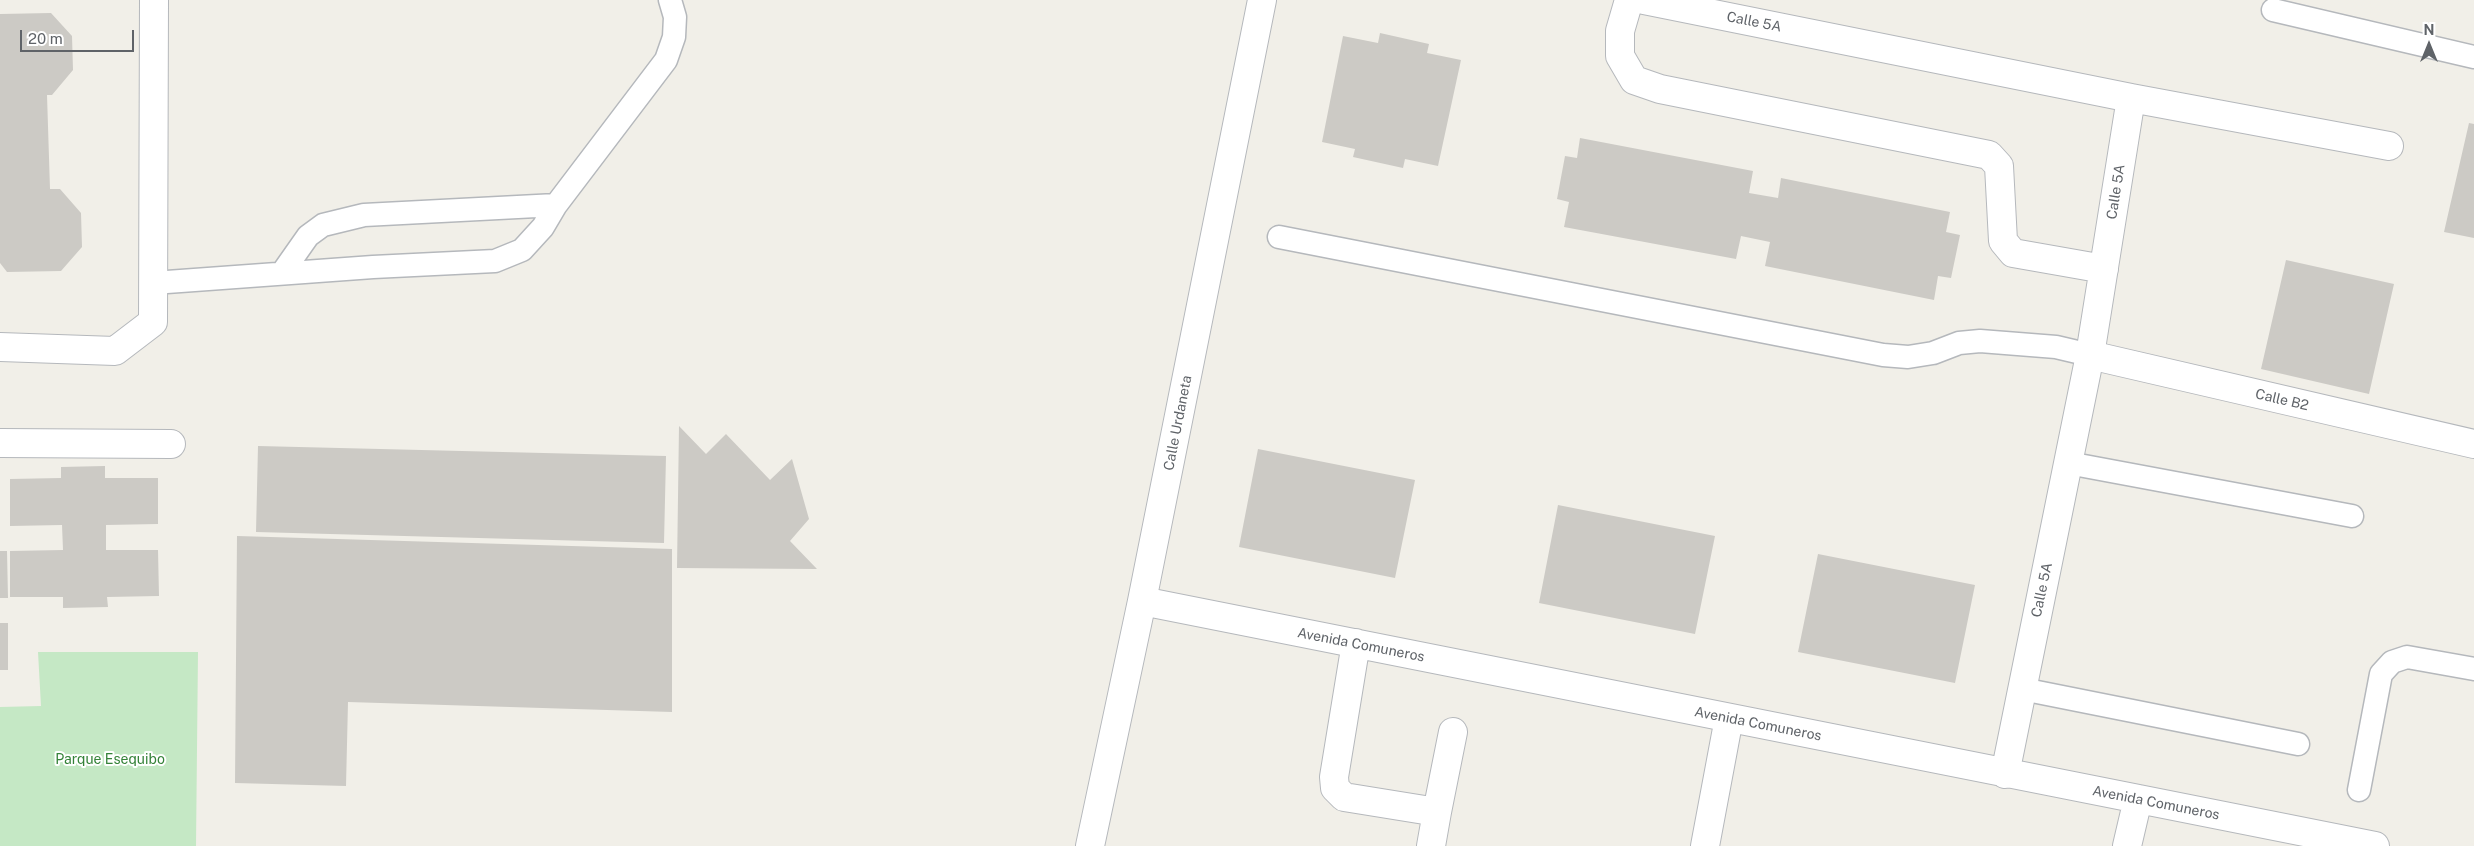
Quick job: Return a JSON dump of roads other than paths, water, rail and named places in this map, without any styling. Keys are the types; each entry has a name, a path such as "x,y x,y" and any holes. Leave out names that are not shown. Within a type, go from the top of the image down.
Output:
{"street":[{"path":"0,347 115,351 153,322 154,0"},
{"name":"Calle Urdaneta","path":"1090,846 1142,601 1262,0"},
{"path":"1630,0 1620,31 1620,56 1634,80 1660,89 1990,155 1999,166 2003,241 2013,253 2104,269"},
{"name":"Calle 5A","path":"1644,0 2131,98 2090,355 2005,774"},
{"path":"2131,98 2389,146"},
{"name":"Calle B2","path":"2090,355 2474,444"},
{"path":"0,443 171,444"},
{"name":"Avenida Comuneros","path":"1142,601 2375,846"},
{"path":"1356,644 1334,777 1335,788 1344,797 1437,812"},
{"path":"1705,846 1729,718"},
{"path":"1431,846 1454,732"},
{"path":"2127,846 2138,799"}],"lane":[{"path":"153,283 282,273 495,261 522,250 543,227 556,205 666,60 674,37 675,18 670,0"},
{"path":"2273,10 2474,57"},
{"path":"282,273 308,236 323,225 364,215 556,205"},
{"path":"1278,237 1883,355 1908,357 1933,354 1959,343 1980,341 2056,347 2090,355"},
{"path":"2068,462 2352,516"},
{"path":"2359,790 2381,674 2392,662 2407,657 2474,669"},
{"path":"2022,689 2298,744"}],"park label":[{"name":"Parque Esequibo","path":"110,760"}]}
